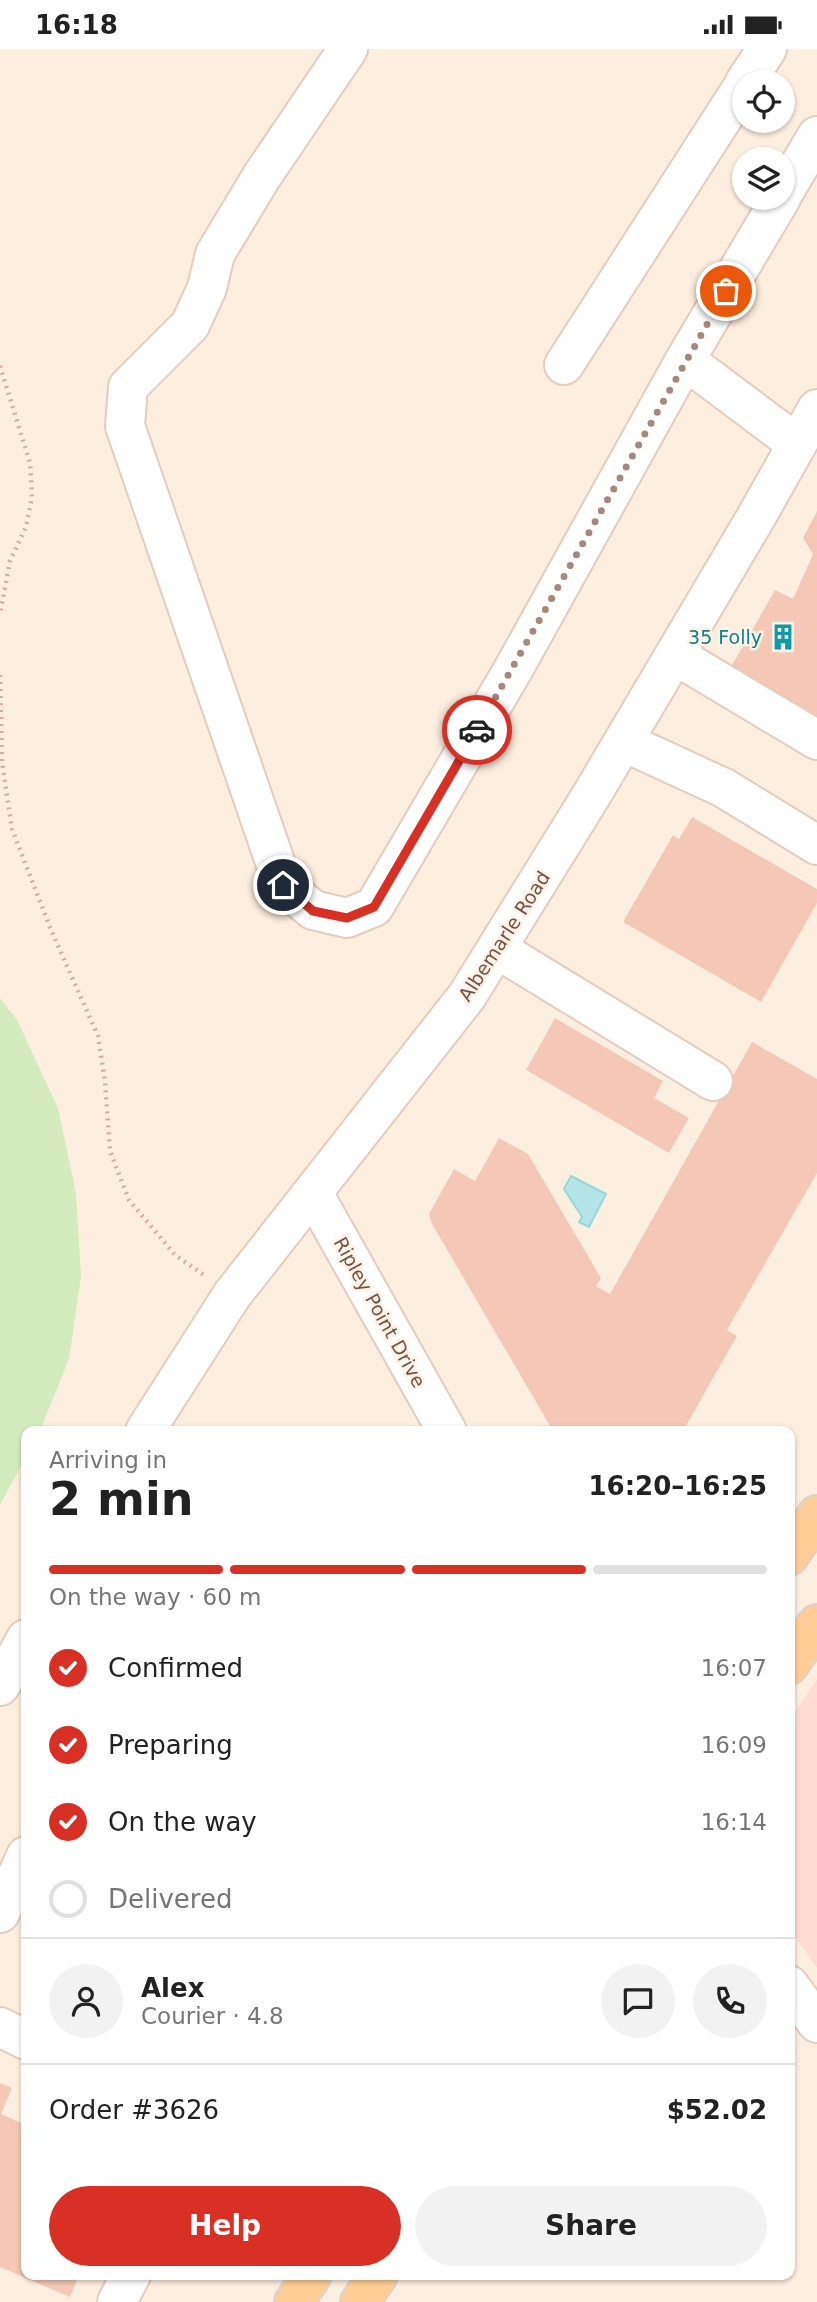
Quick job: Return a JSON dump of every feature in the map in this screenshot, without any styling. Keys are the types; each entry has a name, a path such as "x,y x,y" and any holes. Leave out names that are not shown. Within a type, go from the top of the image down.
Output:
{"main road":[{"path":"795,1547 817,1515"},
{"path":"795,1656 817,1624"},
{"path":"294,2302 309,2280"},
{"path":"360,2302 375,2280"}],"street":[{"path":"348,49 262,176 215,254 207,288 190,325 128,387 125,426 283,885 313,911 347,918 374,907 514,669 685,360 773,210"},
{"path":"753,70 767,49"},
{"path":"564,365 732,103"},
{"path":"795,173 817,136"},
{"path":"685,360 797,444"},
{"name":"Albemarle Road","path":"148,1426 232,1295 467,996 624,742 817,409"},
{"path":"675,655 817,740"},
{"path":"624,742 724,788 817,845"},
{"path":"497,949 713,1081"},
{"name":"Ripley Point Drive","path":"313,1193 444,1426"},
{"path":"0,1686 21,1648"},
{"path":"0,1913 21,1867"},
{"path":"795,1993 817,2023"},
{"path":"0,2027 21,2038"},
{"path":"117,2302 128,2280"}],"path":[{"path":"0,366 30,463 32,497 26,527 10,561 0,614"},
{"path":"0,675 2,762 12,829 51,930 98,1036 105,1081 110,1151 129,1200 175,1255 232,1295"}],"shaded area":[{"path":"817,1679 817,1968 795,1937 795,1712"}],"green space":[{"path":"0,998 17,1020 58,1108 76,1193 81,1276 69,1359 42,1426 21,1426 21,1466 0,1505"}],"water":[{"path":"571,1176 606,1194 589,1227 579,1222 582,1217 564,1189"}],"building":[{"name":"35 Folly","path":"817,511 817,726 727,674 775,590 793,599 813,554 803,538"},
{"path":"692,817 817,889 817,903 761,1002 623,922 673,835 679,839"},
{"path":"555,1018 663,1081 654,1098 689,1118 669,1153 526,1070"},
{"path":"752,1042 817,1079 817,1173 727,1330 737,1336 686,1426 550,1426 432,1224 429,1214 454,1169 475,1181 499,1138 528,1154 601,1278 596,1286 610,1294"},
{"path":"0,2083 12,2088 1,2114 21,2123 21,2276 0,2267"},
{"path":"30,2280 77,2280 70,2297"}],"way so far":[{"path":"477,730 726,291"}],"place":[{"name":"35 Folly","path":"783,637"}],"route":[{"path":"283,885 313,911 347,918 374,907 477,730"}]}
